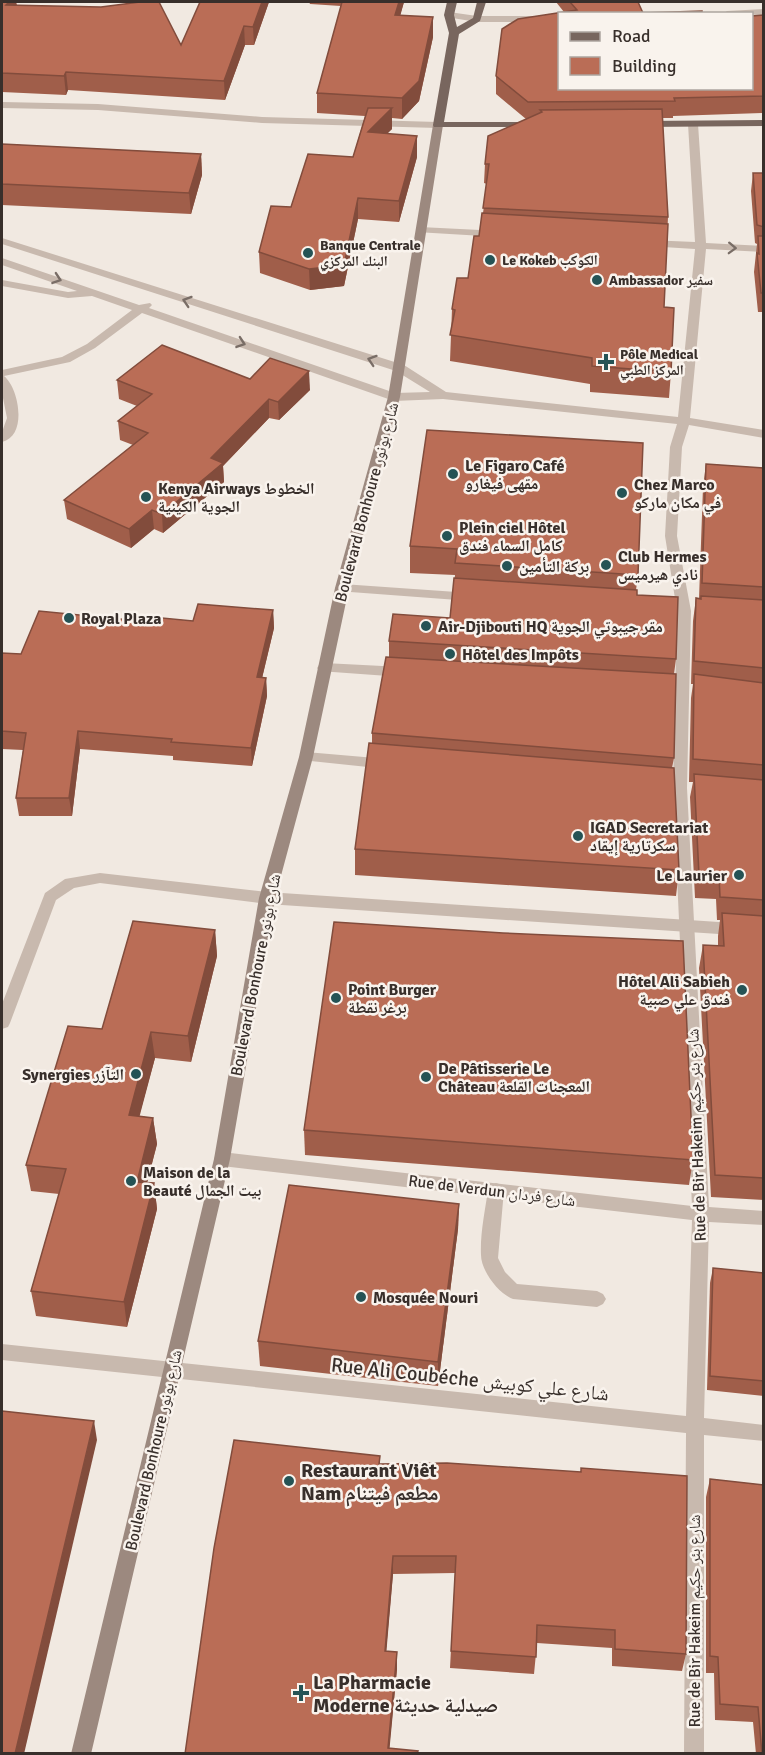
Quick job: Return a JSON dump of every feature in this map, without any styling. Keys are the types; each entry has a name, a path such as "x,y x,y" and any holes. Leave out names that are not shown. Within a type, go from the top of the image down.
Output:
{"main road":[{"path":"452,2 449,15 454,33 438,125 543,124"},
{"path":"454,33 477,20 481,2"},
{"path":"635,124 764,123"},
{"name":"Boulevard Bonhoure شارع بونور","path":"81,1754 222,1160 267,898 306,757 342,588 394,397 438,125"}],"street":[{"path":"449,15 477,20 558,19"},
{"path":"2,105 98,107 273,120 438,125"},
{"name":"Rue de Bir Hakeim شارع بئر حكيم","path":"693,124 702,246 684,421 675,457 671,536 684,611 680,788 689,926 701,1214 694,1425 694,1754"},
{"path":"420,230 514,235"},
{"path":"2,241 400,368 443,394"},
{"path":"631,242 764,249"},
{"path":"2,261 394,397 443,394 684,421 764,434"},
{"path":"2,283 68,295 95,292 122,280"},
{"path":"2,374 66,360 91,346 163,293"},
{"path":"2,379 13,410 13,423 2,438"},
{"path":"342,588 484,597"},
{"path":"324,668 420,674"},
{"path":"306,757 400,765"},
{"path":"2,1023 50,897 70,883 100,878 267,898 764,931"},
{"name":"Rue de Verdun شارع فردان","path":"222,1160 701,1214 764,1218"},
{"path":"496,1190 489,1258 499,1277 513,1291 597,1299"},
{"name":"Rue Ali Coubéche شارع علي كوبيش","path":"2,1352 764,1433"}],"building":[{"path":"2,2 9,2 6,5 101,7 159,2 181,45 200,2 262,2 253,27 244,26 224,81 66,72 64,76 2,73"},
{"path":"342,2 399,2 395,15 433,17 419,81 402,98 317,93"},
{"path":"570,2 638,2 643,12 564,12 577,10"},
{"path":"558,13 558,90 753,90 753,16 764,15 764,96 674,98 675,101 528,102 496,76 502,29 518,19"},
{"path":"368,108 392,108 368,132 417,136 399,201 358,198 344,265 309,269 259,252 271,206 291,207 308,154 353,157"},
{"path":"662,109 668,217 483,208 489,164 485,164 488,136 542,112 540,110"},
{"path":"2,144 201,154 189,193 2,184"},
{"path":"753,173 764,173 764,227 757,225"},
{"path":"482,213 668,224 664,307 674,308 671,372 592,366 592,358 450,335 455,310 452,309 457,278 468,278 474,236 479,236"},
{"path":"758,236 764,236 764,293 761,293 757,253 759,254"},
{"path":"162,345 250,379 270,358 309,371 278,402 269,399 211,458 223,463 162,514 152,510 129,529 64,500 148,433 118,421 152,394 117,380"},
{"path":"427,430 643,443 638,575 455,563 457,549 410,546"},
{"path":"706,464 764,468 764,587 702,583"},
{"path":"454,578 637,590 637,595 678,597 676,659 389,641 393,614 450,618"},
{"path":"701,596 764,600 764,668 694,661 696,598 701,599"},
{"path":"198,604 273,610 257,677 266,678 251,748 171,742 172,739 78,731 69,798 16,798 26,733 2,731 2,653 21,654 39,611 151,622 152,617 193,621"},
{"path":"386,657 676,674 674,758 372,733"},
{"path":"694,674 764,683 764,765 693,759"},
{"path":"369,743 674,768 679,870 355,849"},
{"path":"694,774 764,780 764,900 720,897 719,876 699,875"},
{"path":"722,913 764,916 764,1178 715,1175 703,945 724,946"},
{"path":"133,921 215,930 188,1036 151,1032 129,1115 153,1118 137,1182 154,1183 124,1302 31,1291 66,1169 26,1165 68,1026 102,1029"},
{"path":"334,922 683,941 693,1160 304,1130"},
{"name":"Mosquée Nouri","path":"289,1185 459,1204 438,1362 258,1341"},
{"path":"713,1268 764,1273 764,1381 710,1376"},
{"path":"2,1411 94,1421 15,1754 2,1754"},
{"path":"234,1440 380,1456 379,1464 447,1463 581,1472 581,1468 687,1476 686,1654 615,1649 615,1630 537,1625 536,1657 451,1651 456,1556 393,1556 385,1651 397,1652 388,1748 418,1751 417,1754 185,1754 214,1548"},
{"path":"710,1479 764,1485 764,1754 762,1754 758,1707 720,1704 718,1657 710,1656"}],"place":[{"name":"Banque Centrale البنك المركزي","path":"308,253"},
{"name":"Le Kokeb الكوكب","path":"490,260"},
{"name":"Ambassador سفير","path":"597,280"},
{"name":"Pôle Medical المركز الطبي","path":"606,362"},
{"name":"Le Figaro Café مقهى فيغارو","path":"453,474"},
{"name":"Chez Marco في مكان ماركو","path":"622,493"},
{"name":"Kenya Airways الخطوط الجوية الكينية","path":"146,497"},
{"name":"Plein ciel Hôtel كامل السماء فندق","path":"447,536"},
{"name":"Club Hermes نادي هيرميس","path":"606,565"},
{"name":"بركة التأمين","path":"507,566"},
{"name":"Royal Plaza","path":"69,618"},
{"name":"Air-Djibouti HQ مقر جيبوتي الجوية","path":"426,626"},
{"name":"Hôtel des Impôts","path":"450,654"},
{"name":"IGAD Secretariat سكرتارية إيقاد","path":"578,836"},
{"name":"Le Laurier","path":"739,875"},
{"name":"Hôtel Ali Sabieh فندق علي صبية","path":"742,990"},
{"name":"Point Burger برغر نقطة","path":"336,998"},
{"name":"Synergies التآزر","path":"136,1074"},
{"name":"De Pâtisserie Le Château المعجنات القلعة","path":"426,1077"},
{"name":"Maison de la Beauté بيت الجمال","path":"131,1181"},
{"name":"Mosquée Nouri","path":"361,1297"},
{"name":"Restaurant Viêt Nam مطعم فيتنام","path":"289,1481"},
{"name":"La Pharmacie Moderne صيدلية حديثة","path":"301,1693"}]}
